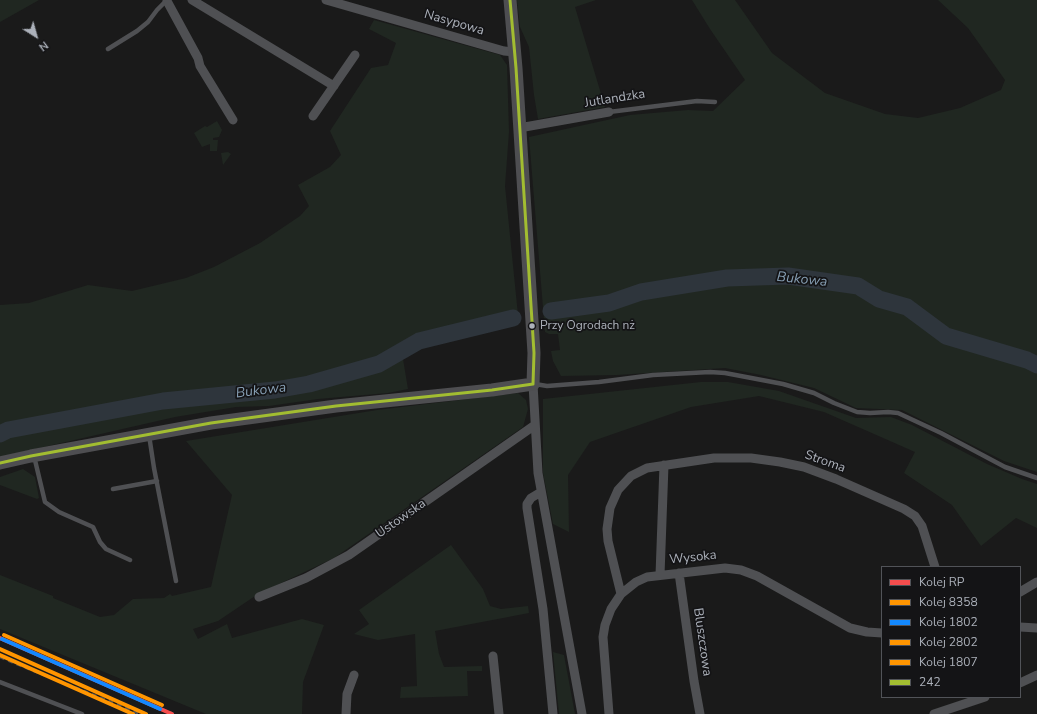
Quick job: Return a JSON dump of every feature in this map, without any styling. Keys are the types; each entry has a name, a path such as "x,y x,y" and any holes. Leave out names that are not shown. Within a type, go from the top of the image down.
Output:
{"street":[{"path":"167,0 198,58 200,66 233,120"},
{"path":"192,0 334,86"},
{"name":"Nasypowa","path":"326,0 341,2 504,51 515,52"},
{"path":"511,2 534,358 533,384 537,466 582,714"},
{"path":"313,116 355,55"},
{"name":"Jutlandzka","path":"519,128 609,112"},
{"path":"0,463 33,455 260,415 492,390 533,384"},
{"name":"Ustowska","path":"259,597 306,578 349,555 535,425"},
{"name":"Stroma","path":"621,594 608,541 607,529 608,514 618,490 631,476 647,468 664,464 714,458 736,457 780,462 815,471 887,501 915,516 922,526 935,566"},
{"path":"660,575 664,464"},
{"path":"542,492 531,498 527,504 527,508 543,609 553,714"},
{"name":"Wysoka","path":"609,714 604,631 611,609 621,594 636,582 647,577 725,568 747,571 850,628 867,632 881,633"},
{"name":"Bluszczowa","path":"679,573 700,714"},
{"path":"1021,591 1037,582"},
{"path":"1021,627 1037,628"},
{"path":"493,656 499,714"},
{"path":"346,714 347,694 354,675"},
{"path":"1021,683 1037,675"},
{"path":"934,714 950,712 983,698"}],"lane":[{"path":"108,49 148,22 160,6 167,0"},
{"name":"Jutlandzka","path":"609,112 697,101 715,102"},
{"path":"533,384 555,385 599,382 653,375 710,372 725,373 784,384 814,393 857,412 898,413 935,430 1005,467 1037,478"},
{"path":"149,434 154,468 176,581"},
{"path":"33,455 46,502 59,512 93,527 100,542 106,549 130,560"},
{"path":"113,489 157,481"},
{"path":"0,682 82,714"}],"shaded area":[{"path":"0,0 39,0 0,22"},
{"path":"517,0 596,0 575,7 605,107 538,119 529,47 520,27"},
{"path":"692,0 735,0 772,53 825,93 885,114 918,118 960,108 1001,90 1005,80 968,28 938,0 1037,0 1037,472 1004,461 902,410 856,408 814,388 761,375 725,368 617,375 561,376 553,361 551,351 560,350 558,334 549,334 545,332 529,137 630,115 688,110 713,111 745,80"},
{"path":"374,20 500,55 507,65 509,132 505,186 518,315 419,338 401,347 408,389 388,393 318,399 269,406 236,407 175,417 0,457 0,305 29,303 88,285 132,291 186,278 214,267 260,243 300,216 309,206 298,185 330,167 341,155 330,131 371,68 388,65 396,43 369,29"},
{"path":"217,121 222,130 219,137 213,138 213,140 218,140 217,151 210,151 210,144 202,147 194,133"},
{"path":"228,152 231,154 223,165 221,153"},
{"path":"701,382 728,382 779,391 856,418 891,417 912,425 987,464 1037,484 1037,528 1016,518 981,546 952,505 904,473 915,452 824,412 759,396 691,407 590,442 568,475 569,532 553,524 543,473 543,399"},
{"path":"518,393 526,400 528,409 523,427 334,558 258,594 218,621 193,629 198,639 227,624 232,638 302,619 324,625 303,682 302,714 206,714 0,629 0,575 100,617 114,615 133,599 164,598 170,594 172,596 211,587 232,495 186,441 377,410"},
{"path":"23,469 35,477 39,498 37,499 0,485 0,477"},
{"path":"451,545 483,589 490,606 501,609 528,606 529,613 435,631 439,654 444,667 482,666 482,671 467,671 468,696 400,698 401,687 417,686 415,634 378,640 354,634 369,624 359,610"},
{"path":"553,652 564,655 575,714 559,714"}],"waterway":[{"name":"Bukowa","path":"551,311 609,303 641,292 727,278 788,276 858,286 879,299 907,307 946,336 1027,360 1037,365"},
{"name":"Bukowa","path":"0,434 8,430 163,401 275,390 309,384 379,364 419,341 513,318"}],"railway":[{"path":"0,657 140,714"},
{"path":"161,709 173,714"}],"rail line":[{"name":"1807","path":"4,635 162,705"},
{"name":"RP","path":"0,638 172,714"},
{"name":"1802","path":"2,639 160,709"},
{"name":"8358","path":"0,649 146,714"},
{"name":"2802","path":"0,655 133,714"}],"transit line":[{"name":"242","path":"510,0 516,68 534,353 533,384"},
{"name":"242","path":"0,463 211,423 336,406 492,390 533,384"}],"place":[{"name":"Przy Ogrodach nż","path":"532,326"}]}
